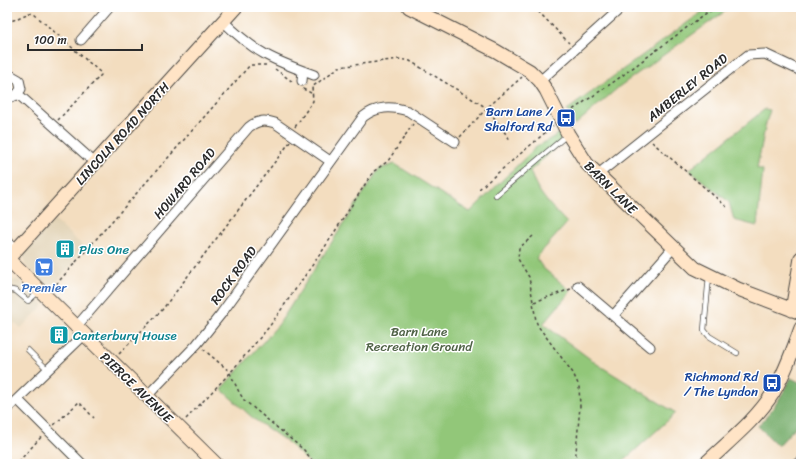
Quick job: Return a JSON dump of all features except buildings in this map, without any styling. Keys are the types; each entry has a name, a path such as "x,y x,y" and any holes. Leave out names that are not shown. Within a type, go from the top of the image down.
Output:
{"street":[{"name":"LINCOLN ROAD NORTH","path":"9,253 95,163 236,7"},
{"name":"BARN LANE","path":"409,7 503,54 530,71 540,81 578,153 597,175 696,268 709,276 796,312"},
{"path":"540,81 622,7"},
{"path":"81,40 108,8"},
{"path":"223,22 243,41 261,53 285,65 314,75"},
{"name":"AMBERLEY ROAD","path":"597,175 748,55 765,54 801,71"},
{"path":"300,85 303,71"},
{"path":"7,77 12,76 19,80 21,89 18,94 12,97 7,97"},
{"path":"18,94 95,163"},
{"name":"ROCK ROAD","path":"147,396 197,344 221,314 357,123 363,117 373,111 392,107 408,111 455,142"},
{"name":"HOWARD ROAD","path":"80,331 249,127 255,122 265,120 275,123 330,161"},
{"path":"613,316 673,248"},
{"name":"PIERCE AVENUE","path":"9,253 42,294 216,464"},
{"path":"796,312 801,258"},
{"path":"578,286 650,347"},
{"path":"705,464 761,409 781,377 801,328"},
{"path":"7,409 49,370 80,331"},
{"path":"18,400 82,464"},
{"path":"797,464 801,461"}],"lane":[{"path":"496,195 568,134"},
{"path":"709,276 704,330 709,336 737,353"},
{"path":"7,289 16,291 28,301 42,294"},
{"path":"28,350 49,370"}],"path":[{"path":"534,7 575,49"},
{"path":"705,14 708,7"},
{"path":"479,189 561,119 705,14 718,7"},
{"path":"7,23 29,13 34,14 101,73 101,76 53,126"},
{"path":"111,362 162,310 293,135 313,101 312,87 340,67 399,59 410,61 487,108 511,141"},
{"path":"42,294 250,65 270,65 312,93"},
{"path":"455,142 487,108 530,71"},
{"path":"178,427 230,373 269,327 323,250 373,172 388,161 417,118"},
{"path":"646,136 728,208"},
{"path":"533,236 519,248 518,259 529,277 538,326 573,373 579,386 580,406 576,464"},
{"path":"534,302 578,286"},
{"path":"197,344 230,373 244,400 304,450 315,464"}],"shaded area":[{"path":"54,220 84,247 72,260 74,262 50,290 25,265 23,256 26,249"},
{"path":"7,280 19,280 44,305 21,328 15,323 7,331"}],"green space":[{"path":"705,7 731,7 620,86 575,125 567,110 702,12"},
{"path":"765,109 770,110 757,168 763,170 757,226 734,220 729,202 689,170"},
{"name":"Barn Lane Recreation Ground","path":"560,133 564,140 530,171 541,193 567,223 536,258 543,268 571,291 543,324 597,364 676,413 620,464 311,464 286,441 254,419 221,389 279,324 379,169 395,164 470,212 535,148"},
{"path":"791,378 801,383 801,421 778,446 758,426 768,415"}],"place":[{"name":"Barn Lane / Shalford Rd","path":"566,118"},
{"name":"Plus One","path":"65,249"},
{"name":"Premier","path":"44,267"},
{"name":"Canterbury House","path":"59,335"},
{"name":"Richmond Rd / The Lyndon","path":"772,383"}]}
